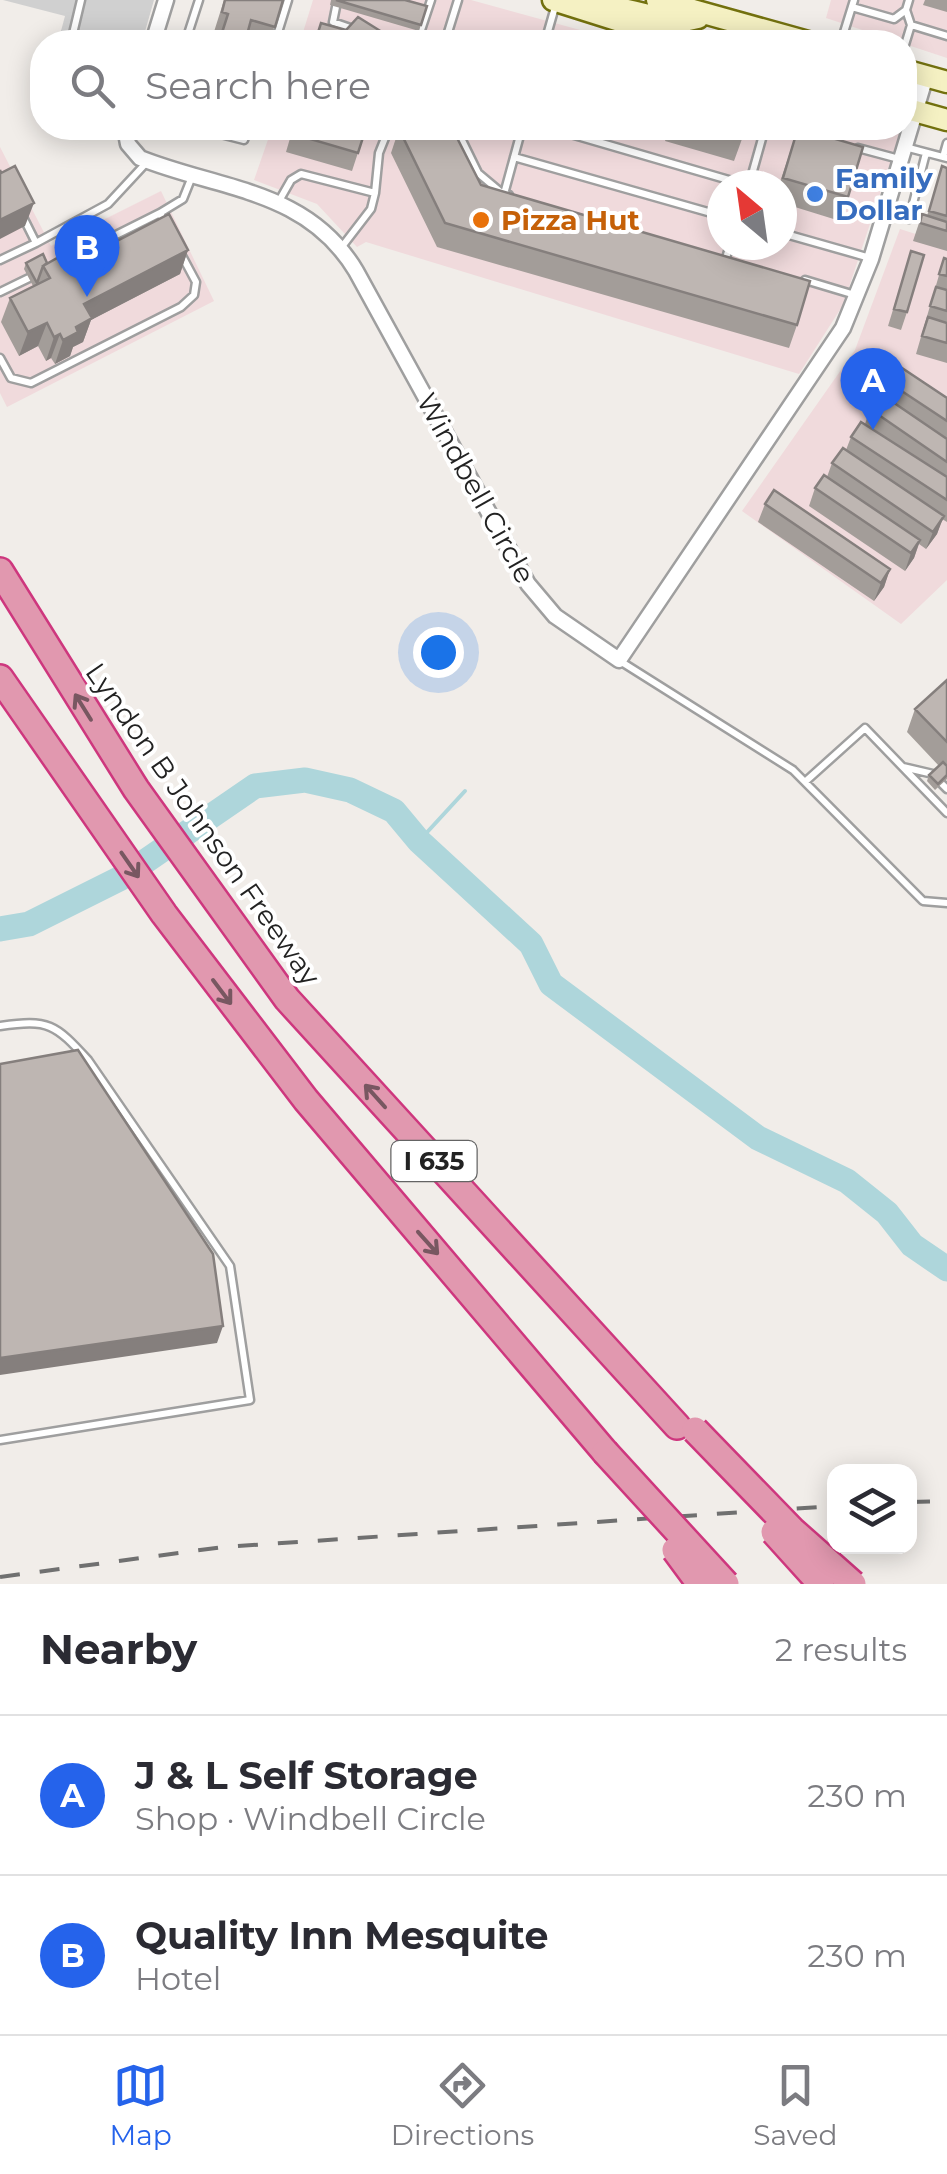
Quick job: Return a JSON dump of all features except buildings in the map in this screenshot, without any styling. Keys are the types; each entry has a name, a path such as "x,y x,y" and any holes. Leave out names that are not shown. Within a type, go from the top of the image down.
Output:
{"highway":[{"name":"Lyndon B Johnson Freeway","path":"0,571 136,789 286,999 686,1428"},
{"name":"I 635","path":"0,678 164,914 317,1114 605,1452 726,1584"},
{"path":"686,1428 821,1584"},
{"path":"686,1428 854,1584"},
{"path":"605,1452 700,1584"}],"main road":[{"path":"555,0 648,30"},
{"path":"657,0 703,6 773,30"},
{"path":"579,8 619,4 681,21 698,18 703,6"},
{"path":"917,74 947,82"},
{"path":"917,112 947,120"}],"street":[{"path":"157,30 166,0"},
{"path":"917,95 926,76"},
{"path":"127,140 147,161"},
{"path":"619,660 834,342 859,296 904,140"},
{"name":"Windbell Circle","path":"147,161 279,202 318,225 340,249 528,584 555,616 619,660"}],"lane":[{"path":"73,30 81,0"},
{"path":"189,30 198,0"},
{"path":"279,30 288,0"},
{"path":"420,0 430,1 422,30"},
{"path":"449,30 458,0"},
{"path":"547,30 555,0"},
{"path":"909,0 906,10 910,30"},
{"path":"844,30 853,3 894,18 906,10"},
{"path":"336,7 332,19 358,30"},
{"path":"911,26 947,36"},
{"path":"340,249 371,209 379,153 385,140"},
{"path":"462,140 478,173 504,194 523,200"},
{"path":"504,194 519,140"},
{"path":"591,140 707,173"},
{"path":"752,170 762,140"},
{"path":"843,144 945,158 947,143"},
{"path":"885,214 909,219 926,153"},
{"path":"514,157 707,212"},
{"path":"0,260 108,204 147,161"},
{"path":"45,270 160,214 183,199 194,173"},
{"path":"279,202 291,180 301,174 374,193"},
{"path":"22,214 36,242"},
{"path":"160,214 169,230"},
{"path":"797,237 871,259"},
{"path":"0,358 11,378 31,383 181,307 194,295 196,282 178,248"},
{"path":"734,260 745,263"},
{"path":"0,292 29,278"},
{"path":"802,280 859,296"},
{"path":"619,660 806,781 923,901 947,903"},
{"path":"806,781 865,728 947,813"},
{"path":"903,768 934,774"},
{"path":"0,1026 39,1020 60,1029 88,1060 230,1266 250,1400 0,1440"}],"shaded area":[{"path":"3,0 154,0 145,30 61,30 65,16"},
{"path":"313,0 471,0 580,30 304,30"},
{"path":"831,0 947,0 947,58 917,48 917,30 862,30 826,18"},
{"path":"268,140 898,140 843,305 799,374 366,242 357,247 317,204 254,180"},
{"path":"0,147 51,246 161,191 214,301 7,407 0,393"},
{"path":"900,229 947,244 947,580 901,624 742,511 855,350"}],"waterway":[{"path":"0,929 29,924 121,878 255,786 305,780 350,790 394,811 419,841 531,944 551,984 758,1138 847,1181 887,1213 912,1245 947,1269"},
{"path":"419,841 465,791"}],"railway":[{"path":"917,1502 947,1501"},
{"path":"0,1577 223,1547 827,1506"}],"place":[{"name":"Family Dollar","path":"815,194"},
{"name":"Pizza Hut","path":"481,220"},
{"name":"Quality Inn Mesquite","path":"87,297"},
{"name":"J & L Self Storage","path":"873,430"}]}
